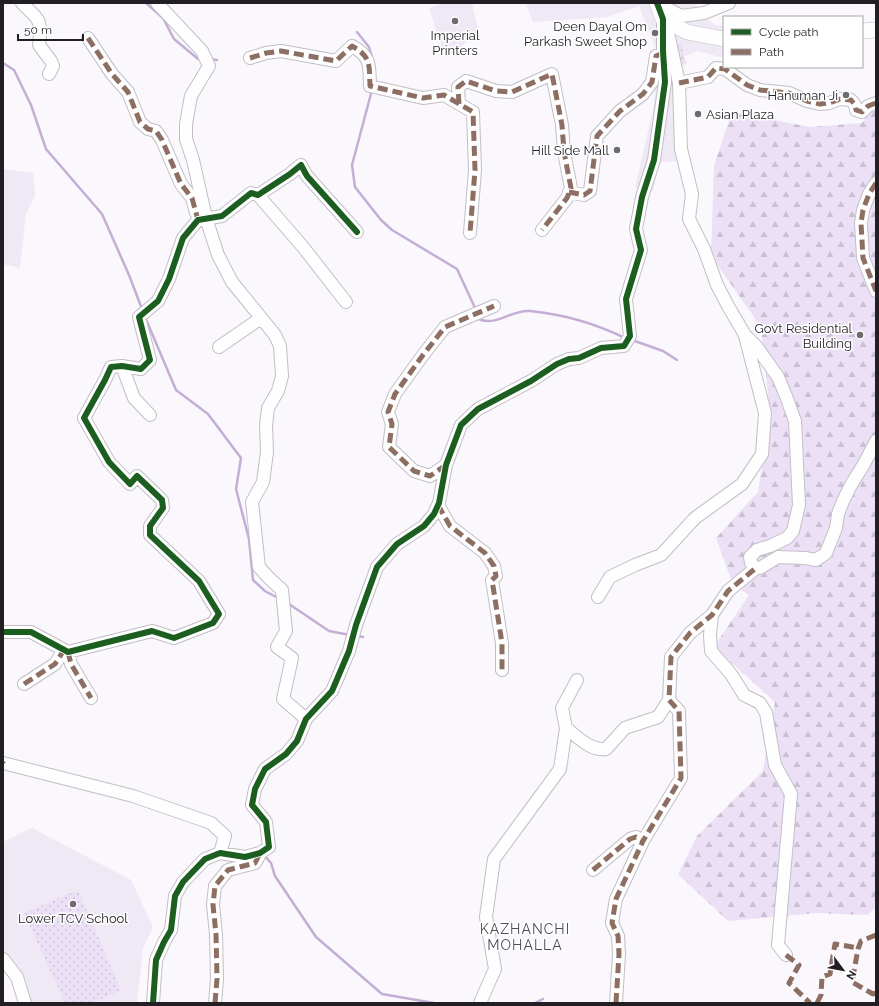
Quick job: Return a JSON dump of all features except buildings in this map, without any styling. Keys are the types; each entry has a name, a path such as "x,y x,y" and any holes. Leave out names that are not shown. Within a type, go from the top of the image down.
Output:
{"main road":[{"path":"657,3 663,19 687,32 723,39"},
{"path":"863,31 876,30"}],"street":[{"path":"22,3 38,18 42,27 39,45 53,66 49,74"},
{"path":"157,3 202,51 209,66 191,96 186,132 186,139 193,160 202,219"},
{"path":"657,3 681,16 704,13 729,3"},
{"path":"153,1003 156,960 171,930 175,896 183,882 205,859 220,853 245,857 260,853 269,847 266,822 252,805 255,789 265,769 286,754 297,741 306,719 332,691 349,651 356,625 377,568 397,544 424,526 434,514 438,505 446,466 461,425 478,409 531,381 557,364 569,359 579,358 601,348 627,341 626,299 641,250 636,229 642,197 654,160 665,82 663,19"},
{"path":"663,19 670,38 678,83 681,149 692,194 689,218 704,249 717,285 733,317 778,377 794,421 799,505 793,531 787,538 757,550 750,557 751,563 756,568"},
{"path":"88,38 112,74 128,92 140,122 148,129 156,131 162,140 181,184 192,198 232,282 275,335 280,346 282,376 278,390 268,408 266,426 267,452 263,482 252,502 259,567 268,578 282,590 286,631 277,647 292,658 283,699 306,719"},
{"path":"250,58 266,53 281,51 336,61 352,46 360,51 369,62 370,86 423,98 444,95 473,112 475,170 470,233"},
{"path":"569,192 584,195 590,191 597,136 620,111 643,94 652,82 656,56 663,53 663,51"},
{"path":"678,83 708,77 716,68 725,70 747,85 760,90 789,92 807,101 820,104 829,103 840,99 851,100 855,105 856,110 862,112 868,106 876,103"},
{"path":"459,104 458,87 466,82 496,92 512,92 552,74 562,125 564,152 571,188 567,198 542,230"},
{"path":"258,195 301,165 307,176 357,232"},
{"path":"876,183 869,194 863,210 861,223 863,258 876,291"},
{"path":"24,684 55,664 66,651 152,631 174,638 213,623 219,614 199,581 150,535 150,526 163,508 162,500 137,476 130,484 109,462 84,418 111,367 122,366 141,369 150,360 139,317 158,301 169,279 183,238 202,219 222,216 251,194 258,195 303,247 346,302"},
{"path":"446,466 430,476 414,471 389,447 392,424 388,412 395,394 422,355 445,327 494,306"},
{"path":"219,347 261,318"},
{"path":"598,597 610,577 661,555 695,518 742,484 762,454 765,413 745,335"},
{"path":"122,366 134,398 150,415"},
{"path":"566,728 583,742 598,750 606,749 625,728 658,717 669,700 671,657 690,633 712,614 728,591 756,568 760,568 778,557 806,558 816,560 826,552 836,528 838,514 843,501 876,441"},
{"path":"438,505 450,526 485,553 494,566 496,576 492,580 502,643 502,670"},
{"path":"712,614 710,635 711,651 731,674 744,695 760,703 766,713 775,765 791,794 778,945 786,955"},
{"path":"3,632 31,632 66,651 71,664 91,698"},
{"path":"480,1003 495,969 486,917 494,859 560,770 566,728 562,708 577,680"},
{"path":"616,1003 619,954 618,936 612,923 616,899 643,841 681,778 679,712 669,700"},
{"path":"3,763 133,796 211,823 225,836 220,853"},
{"path":"592,870 630,839 636,837 643,841"},
{"path":"215,1003 217,979 216,934 213,905 215,886 228,870 255,862 260,853"},
{"path":"3,959 17,977 25,1003"}],"shaded area":[{"name":"Imperial Printers","path":"445,3 472,3 479,34 445,57 429,8"},
{"path":"525,3 695,3 701,12 715,25 723,26 723,58 698,51 680,58 686,161 659,162 653,191 635,188 653,110 659,57 639,6 607,17 533,22"},
{"path":"3,169 33,173 35,196 26,214 20,268 3,264"},
{"name":"Lower TCV School","path":"32,828 131,880 153,927 143,948 137,1003 30,1003 3,954 3,842"}],"green space":[{"path":"681,43 686,64 678,66 673,44"},
{"path":"876,101 876,907 867,915 816,913 728,921 678,874 697,836 763,771 775,702 714,647 749,595 733,585 716,538 758,492 770,414 761,327 711,256 714,165 732,112 810,127 862,123"},
{"path":"78,890 121,990 93,1003 65,1003 24,913"}],"waterway":[{"path":"146,3 163,18 174,39 198,59 202,59"},
{"path":"357,32 369,47 372,57"},
{"path":"209,59 217,60"},
{"path":"3,63 14,70 31,105 46,149 102,214 129,275 142,309"},
{"path":"372,90 352,165 355,187 381,220 392,230 457,269 476,310"},
{"path":"478,317 479,319 485,321 492,321 523,311 542,312 579,320 625,338"},
{"path":"145,317 176,390 208,414 241,458 236,489 249,539 253,580 265,591 278,598"},
{"path":"632,340 663,351 677,360"},
{"path":"286,602 329,631 350,635"},
{"path":"357,636 363,637"},
{"path":"264,855 271,863 275,876 316,937 382,994 434,1003"},
{"path":"535,1003 543,999"}],"marked path":[{"path":"88,38 112,74 128,92 140,122 148,129 156,131 162,140 181,184 192,198 198,220"},
{"path":"250,58 266,53 281,51 336,61 352,46 366,58 369,67 370,86 423,98 444,95 473,112 475,170 470,233"},
{"path":"569,192 584,195 590,191 597,136 620,111 643,94 652,82 656,56 663,53 663,51"},
{"path":"679,83 708,77 716,68 725,69 747,85 760,90 789,93 807,101 820,104 829,103 840,99 851,100 855,105 856,110 862,112 868,106 876,103"},
{"path":"459,104 458,87 466,81 496,91 512,92 552,74 562,125 564,152 571,188 567,198 542,230"},
{"path":"876,183 869,194 863,210 861,223 863,258 876,291"},
{"path":"446,465 430,476 414,471 389,447 392,424 388,412 395,394 445,327 494,306"},
{"path":"438,505 450,526 485,553 494,566 496,576 492,580 502,643 502,670"},
{"path":"616,1003 619,954 618,936 612,923 616,899 643,841 681,778 679,711 669,700 671,657 690,633 712,615 728,591 756,568"},
{"path":"24,684 55,664 64,650"},
{"path":"68,652 71,664 91,698"},
{"path":"593,870 630,839 636,837 643,841"},
{"path":"215,1003 217,979 216,934 213,905 215,886 228,870 255,863 260,853"},
{"path":"876,935 861,941 858,949 852,982 873,994 876,993"},
{"path":"817,1003 821,995 822,977 830,974 835,944 858,948"},
{"path":"786,955 799,965 789,983 810,1003"}],"cycle path":[{"path":"153,1003 156,960 171,930 175,896 183,882 205,859 220,853 245,857 260,853 269,847 266,822 252,805 255,789 265,769 286,754 297,741 306,719 332,691 349,651 356,625 377,567 397,544 424,526 434,514 439,503 446,465 461,425 478,409 531,381 557,364 569,359 579,358 601,348 624,346 630,336 626,299 641,250 636,229 642,197 654,160 665,82 663,19 657,3"},
{"path":"3,632 31,632 68,652 152,631 174,638 213,623 219,614 199,581 150,535 150,526 163,508 162,500 137,476 130,484 109,462 84,418 111,367 122,366 141,369 150,360 139,317 158,301 169,279 183,238 198,220 222,216 251,193 258,195 301,165 307,176 357,232"}],"place":[{"name":"Imperial Printers","path":"455,21"},
{"name":"Deen Dayal Om Parkash Sweet Shop","path":"655,33"},
{"name":"Hanuman Ji","path":"846,95"},
{"name":"Asian Plaza","path":"698,114"},
{"name":"Hill Side Mall","path":"617,150"},
{"name":"Govt Residential Building","path":"860,335"},
{"name":"Lower TCV School","path":"73,904"}],"district":[{"name":"KAZHANCHI MOHALLA","path":"525,938"}]}
